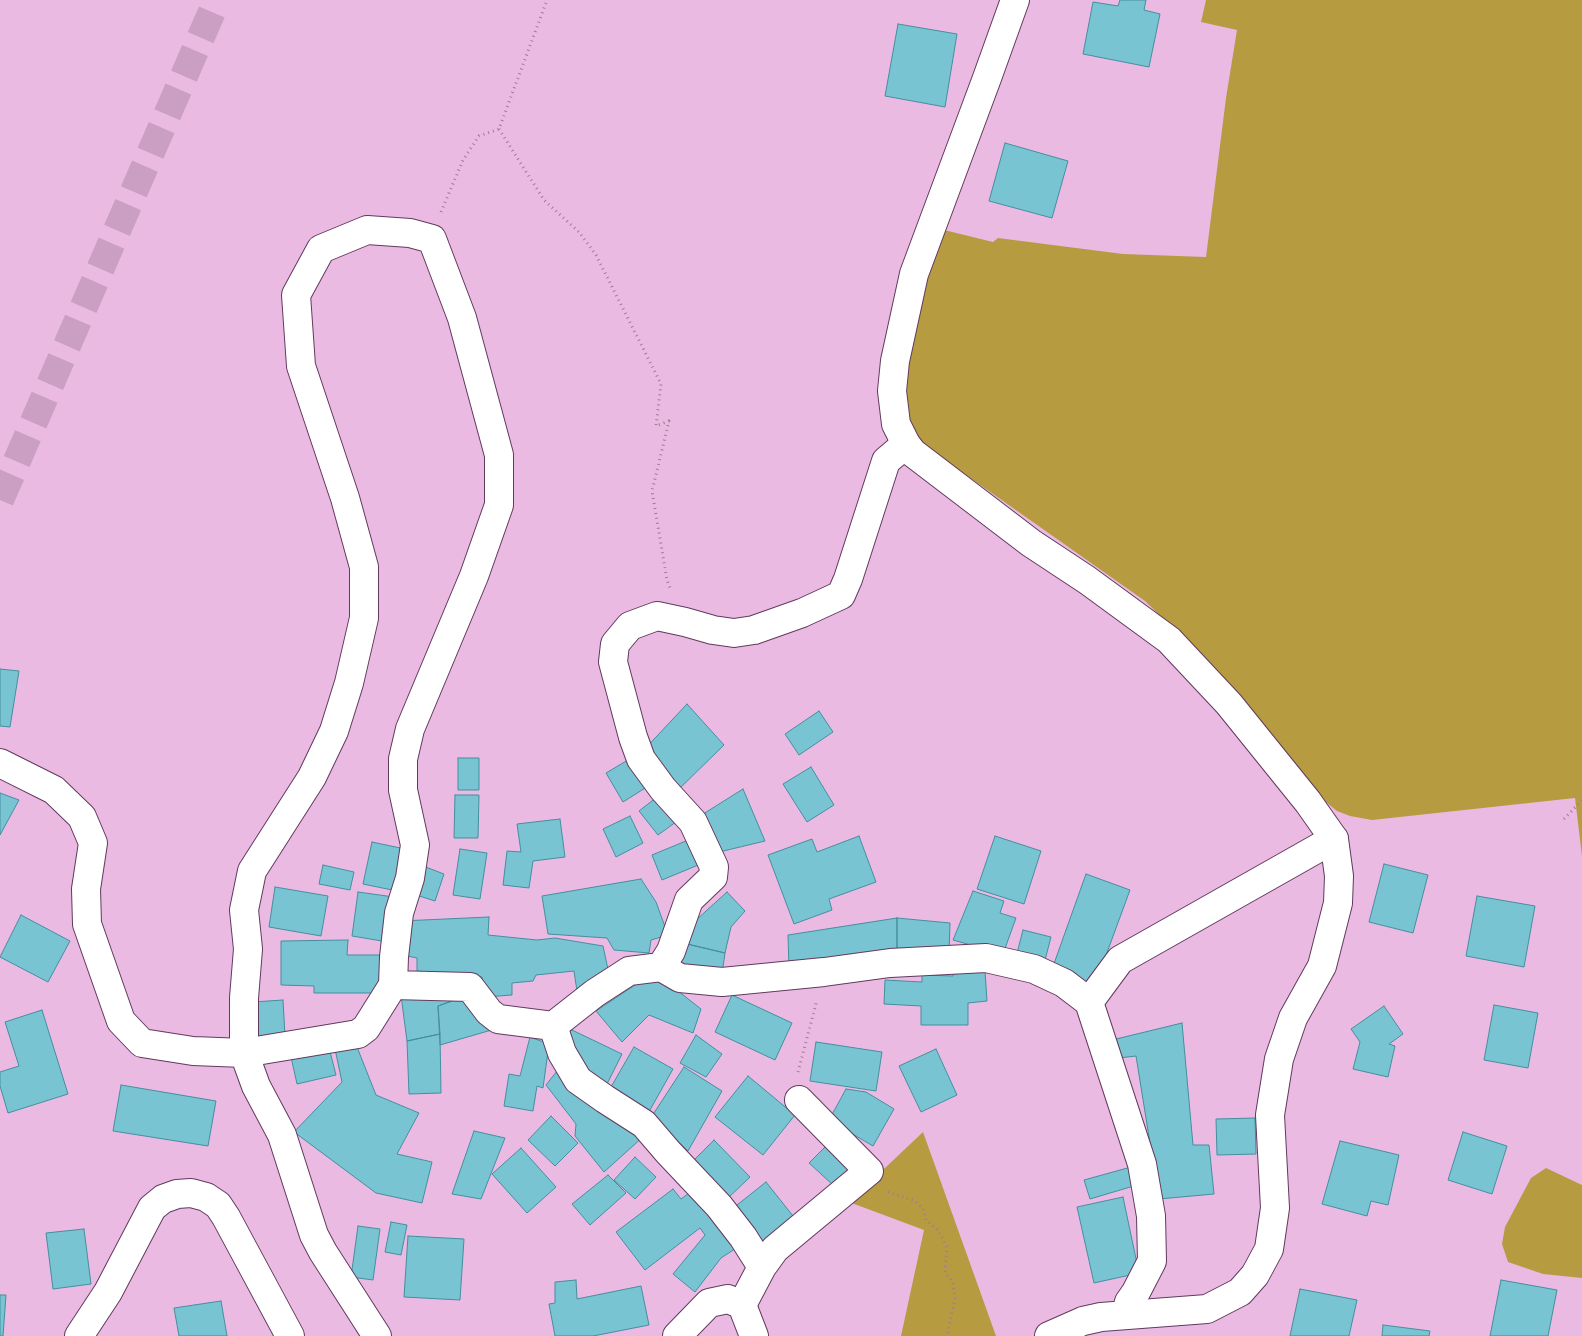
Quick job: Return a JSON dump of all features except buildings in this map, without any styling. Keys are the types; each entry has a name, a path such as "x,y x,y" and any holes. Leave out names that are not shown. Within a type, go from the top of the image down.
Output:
{"street":[{"path":"1015,0 914,274 895,362 892,391 896,424 913,453 1031,543 1087,580 1169,640 1229,704 1308,802 1334,839 1339,876 1338,903 1322,966 1293,1018 1278,1059 1270,1115 1275,1208 1269,1249 1254,1274 1240,1292 1207,1309 1126,1314 1084,1321 1049,1336"},
{"path":"0,763 54,790 82,817 93,842 86,889 86,924 121,1020 142,1043 193,1051 244,1053 358,1034 366,1028 393,985 399,914 410,878 415,845 403,790 403,759 410,728 474,576 499,505 499,455 489,411 462,318 432,239 410,233 366,230 321,249 296,295 301,366 345,498 364,567 364,618 349,683 334,731 312,777 252,871 244,910 248,949 244,998 244,1053 256,1086 282,1135 314,1235 377,1336"},
{"path":"661,967 671,951 689,900 713,877 714,867 693,822 641,759 633,737 613,662 615,644 630,626 657,616 713,630 734,632 754,630 802,613 840,595 848,579 886,461 906,444"},
{"path":"1088,1002 1120,960 1334,839"},
{"path":"393,985 470,987 489,1012 498,1018 553,1026 596,993 629,971 661,967 680,978 722,982 824,972 890,963 986,958 1034,969 1064,983 1088,1002 1142,1164 1151,1216 1152,1261 1129,1302 1126,1314"},
{"path":"553,1026 562,1053 578,1080 644,1124 718,1206 743,1237 762,1267"},
{"path":"754,1336 742,1305 762,1267 775,1249 868,1171 800,1100"},
{"path":"79,1336 108,1292 152,1208 163,1199 177,1194 192,1193 206,1197 218,1205 226,1216 290,1336"},
{"path":"677,1336 709,1303 728,1300 742,1305"}],"path":[{"path":"499,129 547,0"},
{"path":"432,239 438,219 463,160 479,136 499,129"},
{"path":"499,129 544,200 579,232 596,256 661,384 656,426 669,421 652,491 667,580 685,622"},
{"path":"1564,819 1582,800"},
{"path":"800,1100 798,1071 809,1036 824,972"},
{"path":"859,1180 874,1188 915,1201 923,1209 926,1220 938,1230 947,1247 945,1272 952,1282 955,1299 947,1336"}],"shaded area":[{"path":"1206,0 1582,0 1582,856 1575,798 1372,820 1350,816 1337,811 1317,795 1232,686 1145,601 925,446 907,419 905,376 936,228 993,242 998,238 1123,254 1206,257 1226,98 1237,30 1201,22"},
{"path":"923,1132 996,1336 901,1336 924,1230 849,1202"},
{"path":"1546,1168 1582,1185 1582,1278 1543,1274 1508,1262 1502,1244 1505,1227 1531,1178"}],"tunnel":[{"path":"0,500 217,0"}]}
